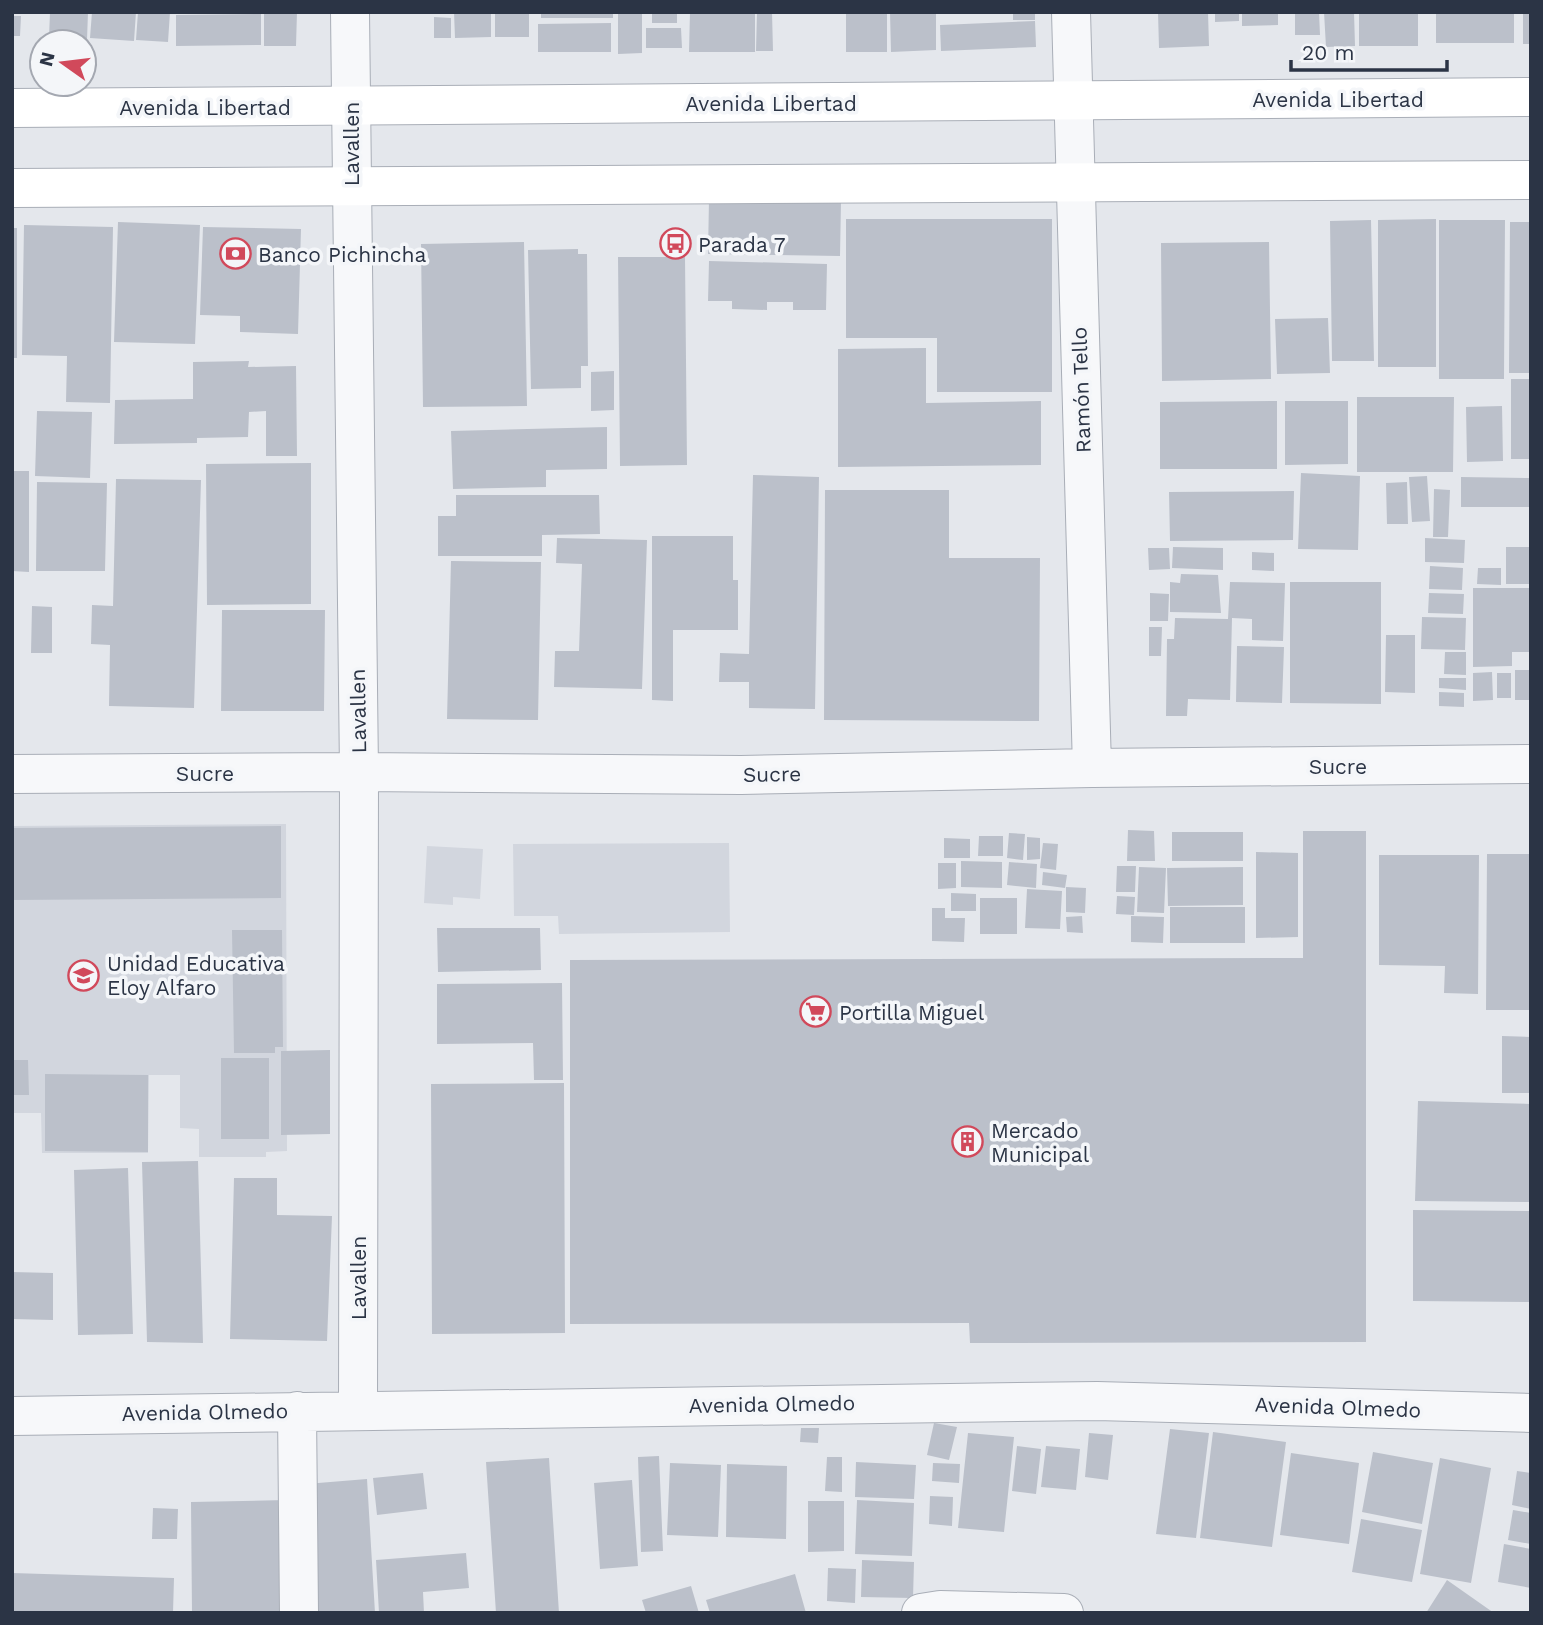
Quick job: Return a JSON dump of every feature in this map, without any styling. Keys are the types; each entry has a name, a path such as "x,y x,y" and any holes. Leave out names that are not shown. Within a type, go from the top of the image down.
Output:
{"street":[{"name":"Lavallen","path":"350,12 359,772 358,1409"},
{"name":"Ramón Tello","path":"1071,12 1092,768"},
{"name":"Avenida Libertad","path":"12,108 1531,97"},
{"path":"12,188 1531,180"},
{"name":"Sucre","path":"12,774 359,772 741,775 1092,768 1531,764"},
{"name":"Avenida Olmedo","path":"12,1416 358,1409 1097,1401 1531,1413"},
{"path":"297,1410 299,1613"},
{"path":"921,1613 980,1610 1064,1613"}],"shaded area":[{"path":"286,824 287,1151 266,1152 266,1157 199,1157 199,1129 180,1128 180,1075 149,1075 148,1153 42,1153 41,1113 12,1113 12,826"},
{"path":"729,843 730,932 559,934 558,916 514,916 513,844"},
{"path":"427,846 483,849 480,899 453,897 453,905 424,903"}],"building":[{"path":"50,12 88,12 87,28 49,28"},
{"path":"92,12 136,12 134,41 98,39 98,28 91,28"},
{"path":"138,12 170,12 168,42 136,40"},
{"path":"297,12 296,46 264,46 264,13"},
{"path":"454,12 491,12 491,37 455,38"},
{"path":"495,12 529,12 529,37 495,37"},
{"path":"541,12 613,12 613,18 541,18"},
{"path":"618,12 642,12 642,53 618,54"},
{"path":"652,12 677,12 677,23 652,23"},
{"path":"690,12 755,12 755,52 689,52"},
{"path":"757,12 772,12 773,51 756,51"},
{"path":"846,12 887,12 887,52 846,52"},
{"path":"890,12 936,12 936,50 891,52"},
{"path":"1013,12 1035,12 1035,20 1013,20"},
{"path":"1158,12 1208,12 1209,46 1159,48"},
{"path":"1215,12 1239,12 1239,21 1215,22"},
{"path":"1242,12 1278,12 1278,25 1242,26"},
{"path":"1295,12 1319,12 1320,35 1295,35"},
{"path":"1324,12 1354,12 1355,46 1326,47"},
{"path":"1359,12 1418,12 1418,46 1359,46"},
{"path":"1436,12 1514,12 1514,43 1436,43"},
{"path":"1523,12 1531,12 1531,44 1523,44"},
{"path":"261,14 261,45 176,46 176,15"},
{"path":"12,16 21,16 20,36 12,36"},
{"path":"434,17 451,18 451,38 434,38"},
{"path":"1035,21 1036,47 941,51 940,25"},
{"path":"611,23 611,52 538,52 538,24"},
{"path":"646,28 681,28 682,48 646,48"},
{"path":"709,199 841,201 840,256 708,254"},
{"path":"846,219 1052,219 1052,392 937,392 937,338 846,338"},
{"path":"1436,219 1436,367 1378,367 1378,220"},
{"path":"1371,220 1374,361 1332,361 1330,221"},
{"path":"1439,220 1505,220 1504,379 1439,379"},
{"path":"118,222 200,225 195,344 114,342"},
{"path":"1510,222 1531,222 1531,373 1509,373"},
{"path":"24,225 113,227 110,403 66,402 67,356 22,355"},
{"path":"203,227 301,229 298,334 240,332 240,316 200,315"},
{"path":"12,228 17,228 17,358 12,358"},
{"path":"524,242 527,406 423,407 421,244"},
{"path":"1269,242 1271,379 1162,381 1161,243"},
{"path":"578,249 578,254 587,254 588,366 581,366 581,388 531,389 528,250"},
{"path":"618,257 685,257 687,465 620,466"},
{"path":"709,261 827,264 826,310 793,310 793,302 767,302 767,310 732,309 732,301 708,301"},
{"path":"1328,318 1330,373 1277,374 1275,319"},
{"path":"926,348 926,403 1041,401 1041,465 838,467 838,349"},
{"path":"249,361 248,367 296,366 297,456 266,456 266,411 249,412 248,437 197,438 197,443 114,444 115,400 193,399 193,362"},
{"path":"614,371 614,410 591,411 591,372"},
{"path":"1511,379 1531,379 1531,459 1511,459"},
{"path":"1357,397 1454,397 1453,472 1357,472"},
{"path":"1277,401 1277,469 1160,469 1160,402"},
{"path":"1285,401 1348,401 1348,464 1285,465"},
{"path":"1502,406 1503,461 1467,462 1466,407"},
{"path":"37,411 92,412 90,478 35,476"},
{"path":"607,427 607,469 546,470 546,487 453,489 451,431"},
{"path":"311,463 311,604 207,605 206,464"},
{"path":"12,471 29,471 29,572 12,571"},
{"path":"1301,473 1360,476 1358,550 1298,549"},
{"path":"753,475 819,477 815,709 749,708 749,682 719,682 720,653 749,654"},
{"path":"1427,476 1430,521 1412,522 1409,477"},
{"path":"1461,477 1531,478 1531,507 1461,507"},
{"path":"116,479 201,480 194,708 109,706 110,645 91,644 92,605 113,606"},
{"path":"37,482 107,483 105,571 36,571"},
{"path":"1407,482 1408,524 1387,524 1386,483"},
{"path":"1434,489 1450,490 1448,537 1433,537"},
{"path":"825,490 949,490 949,558 1040,558 1039,721 824,720"},
{"path":"1294,491 1293,540 1170,541 1169,492"},
{"path":"456,495 599,495 600,534 542,535 542,556 438,556 438,516 456,516"},
{"path":"652,536 733,536 733,580 738,580 738,630 673,630 673,701 652,700"},
{"path":"557,538 647,540 642,689 554,687 555,651 579,651 582,564 556,563"},
{"path":"1425,538 1465,540 1464,563 1425,562"},
{"path":"1173,547 1223,548 1223,570 1172,568"},
{"path":"1506,547 1531,547 1531,584 1506,584"},
{"path":"1148,548 1169,548 1170,569 1149,570"},
{"path":"1252,552 1274,553 1274,571 1252,570"},
{"path":"451,561 541,562 538,720 447,719"},
{"path":"1430,566 1463,568 1462,590 1429,589"},
{"path":"1478,568 1501,568 1501,585 1477,584"},
{"path":"1181,574 1218,575 1221,613 1170,612 1170,582 1180,583"},
{"path":"1230,582 1285,583 1283,641 1252,640 1252,619 1232,618 1230,700 1188,699 1187,716 1166,716 1167,639 1174,639 1175,618 1228,619"},
{"path":"1290,582 1381,582 1381,704 1290,703"},
{"path":"1473,588 1531,588 1531,652 1512,652 1512,666 1473,667"},
{"path":"1150,593 1169,594 1168,621 1150,621"},
{"path":"1429,593 1464,594 1463,614 1428,613"},
{"path":"32,606 52,607 52,653 31,653"},
{"path":"222,610 325,610 324,711 221,711"},
{"path":"1422,617 1466,618 1465,650 1421,649"},
{"path":"1149,627 1162,627 1161,656 1149,656"},
{"path":"1386,635 1415,635 1415,693 1385,692"},
{"path":"1237,646 1284,647 1282,703 1236,702"},
{"path":"1445,652 1466,652 1466,675 1444,674"},
{"path":"1515,670 1531,670 1531,700 1515,700"},
{"path":"1492,672 1493,700 1473,701 1473,673"},
{"path":"1497,673 1511,673 1511,698 1497,698"},
{"path":"1439,678 1466,678 1466,690 1439,688"},
{"path":"1439,692 1464,693 1464,707 1439,706"},
{"path":"281,826 281,898 12,900 12,828"},
{"path":"1128,830 1154,831 1155,861 1127,861"},
{"name":"Mercado Municipal","path":"1303,831 1366,831 1366,1342 970,1343 969,1323 570,1324 570,960 1303,958"},
{"path":"1172,832 1243,832 1243,861 1172,861"},
{"path":"1009,833 1025,834 1023,860 1007,858"},
{"path":"979,836 1003,836 1003,856 978,856"},
{"path":"1027,837 1040,838 1040,859 1027,860"},
{"path":"944,838 970,839 970,858 944,858"},
{"path":"1043,843 1058,844 1056,870 1040,868"},
{"path":"1256,852 1298,853 1298,937 1256,938"},
{"path":"1487,854 1531,854 1531,1010 1486,1010"},
{"path":"1379,855 1479,855 1478,994 1444,993 1445,966 1379,965"},
{"path":"961,861 1002,862 1002,888 961,887"},
{"path":"1009,862 1037,864 1036,888 1007,885"},
{"path":"938,863 956,863 956,888 938,889"},
{"path":"1117,866 1136,866 1135,892 1116,892"},
{"path":"1139,867 1166,868 1164,913 1137,912"},
{"path":"1243,867 1243,905 1168,906 1167,868"},
{"path":"1043,872 1067,875 1065,888 1042,885"},
{"path":"1066,887 1086,888 1085,913 1066,912"},
{"path":"1027,889 1062,891 1060,929 1025,928"},
{"path":"951,893 976,894 976,911 951,911"},
{"path":"1117,896 1135,897 1134,915 1116,914"},
{"path":"980,898 1017,898 1017,934 980,934"},
{"path":"1170,907 1245,907 1245,943 1170,943"},
{"path":"932,908 945,908 945,918 965,918 964,942 932,941"},
{"path":"1082,916 1083,933 1067,932 1066,917"},
{"path":"1131,916 1164,917 1163,943 1131,942"},
{"path":"437,928 540,928 541,970 438,972"},
{"path":"232,930 282,930 283,1047 275,1047 275,1053 234,1053"},
{"path":"562,983 563,1080 534,1080 533,1043 437,1044 437,984"},
{"path":"1502,1036 1531,1037 1531,1093 1502,1093"},
{"path":"330,1050 330,1134 281,1135 281,1051"},
{"path":"221,1058 269,1058 269,1139 221,1139"},
{"path":"12,1060 28,1060 29,1095 12,1095"},
{"path":"45,1074 148,1075 148,1152 45,1151"},
{"path":"564,1083 565,1333 432,1334 431,1084"},
{"path":"1418,1101 1531,1104 1531,1202 1415,1201"},
{"path":"198,1161 203,1343 147,1342 142,1162"},
{"path":"128,1168 133,1334 78,1335 74,1170"},
{"path":"234,1178 277,1178 277,1215 332,1216 327,1341 230,1339"},
{"path":"1413,1210 1531,1211 1531,1302 1413,1301"},
{"path":"12,1272 53,1273 53,1320 12,1319"},
{"path":"934,1423 957,1427 949,1460 927,1455"},
{"path":"801,1428 819,1428 818,1443 800,1442"},
{"path":"1170,1429 1209,1433 1196,1538 1156,1534"},
{"path":"1213,1432 1286,1442 1272,1547 1200,1538"},
{"path":"968,1433 1014,1437 1004,1532 958,1528"},
{"path":"1089,1433 1113,1435 1108,1480 1085,1477"},
{"path":"1017,1446 1041,1449 1036,1494 1012,1491"},
{"path":"1046,1446 1080,1449 1076,1490 1041,1487"},
{"path":"1373,1452 1433,1463 1422,1524 1362,1512"},
{"path":"1291,1453 1359,1463 1349,1544 1280,1535"},
{"path":"659,1456 663,1551 641,1552 638,1457"},
{"path":"827,1457 842,1457 842,1492 825,1491"},
{"path":"549,1458 559,1613 496,1613 486,1462"},
{"path":"1440,1458 1491,1468 1471,1583 1420,1574"},
{"path":"856,1462 916,1465 914,1499 855,1497"},
{"path":"670,1463 721,1465 718,1537 667,1535"},
{"path":"933,1463 960,1464 959,1483 932,1481"},
{"path":"727,1464 787,1466 786,1539 726,1537"},
{"path":"1517,1471 1531,1473 1531,1509 1512,1505"},
{"path":"423,1473 427,1509 377,1515 373,1478"},
{"path":"367,1479 375,1613 313,1613 306,1484"},
{"path":"632,1480 638,1566 600,1569 594,1483"},
{"path":"930,1496 953,1497 952,1526 929,1524"},
{"path":"287,1500 289,1613 192,1613 191,1502"},
{"path":"857,1500 914,1503 912,1556 855,1554"},
{"path":"808,1501 844,1501 844,1551 808,1552"},
{"path":"153,1508 178,1509 177,1539 152,1539"},
{"path":"1513,1510 1531,1513 1531,1544 1508,1540"},
{"path":"1361,1519 1422,1530 1412,1582 1352,1572"},
{"path":"1504,1544 1531,1549 1531,1588 1498,1582"},
{"path":"466,1553 469,1588 423,1592 424,1613 379,1613 376,1560"},
{"path":"862,1560 914,1562 913,1598 861,1597"},
{"path":"828,1568 856,1569 855,1603 827,1601"},
{"path":"12,1573 174,1578 173,1613 12,1613"},
{"path":"795,1574 806,1613 710,1613 706,1600"},
{"path":"1447,1580 1494,1613 1426,1613"},
{"path":"691,1586 699,1613 646,1613 642,1600"}],"place":[{"name":"Parada 7","path":"675,244"},
{"name":"Banco Pichincha","path":"235,254"},
{"name":"Unidad Educativa Eloy Alfaro","path":"84,975"},
{"name":"Portilla Miguel","path":"816,1012"},
{"name":"Mercado Municipal","path":"968,1142"}]}
